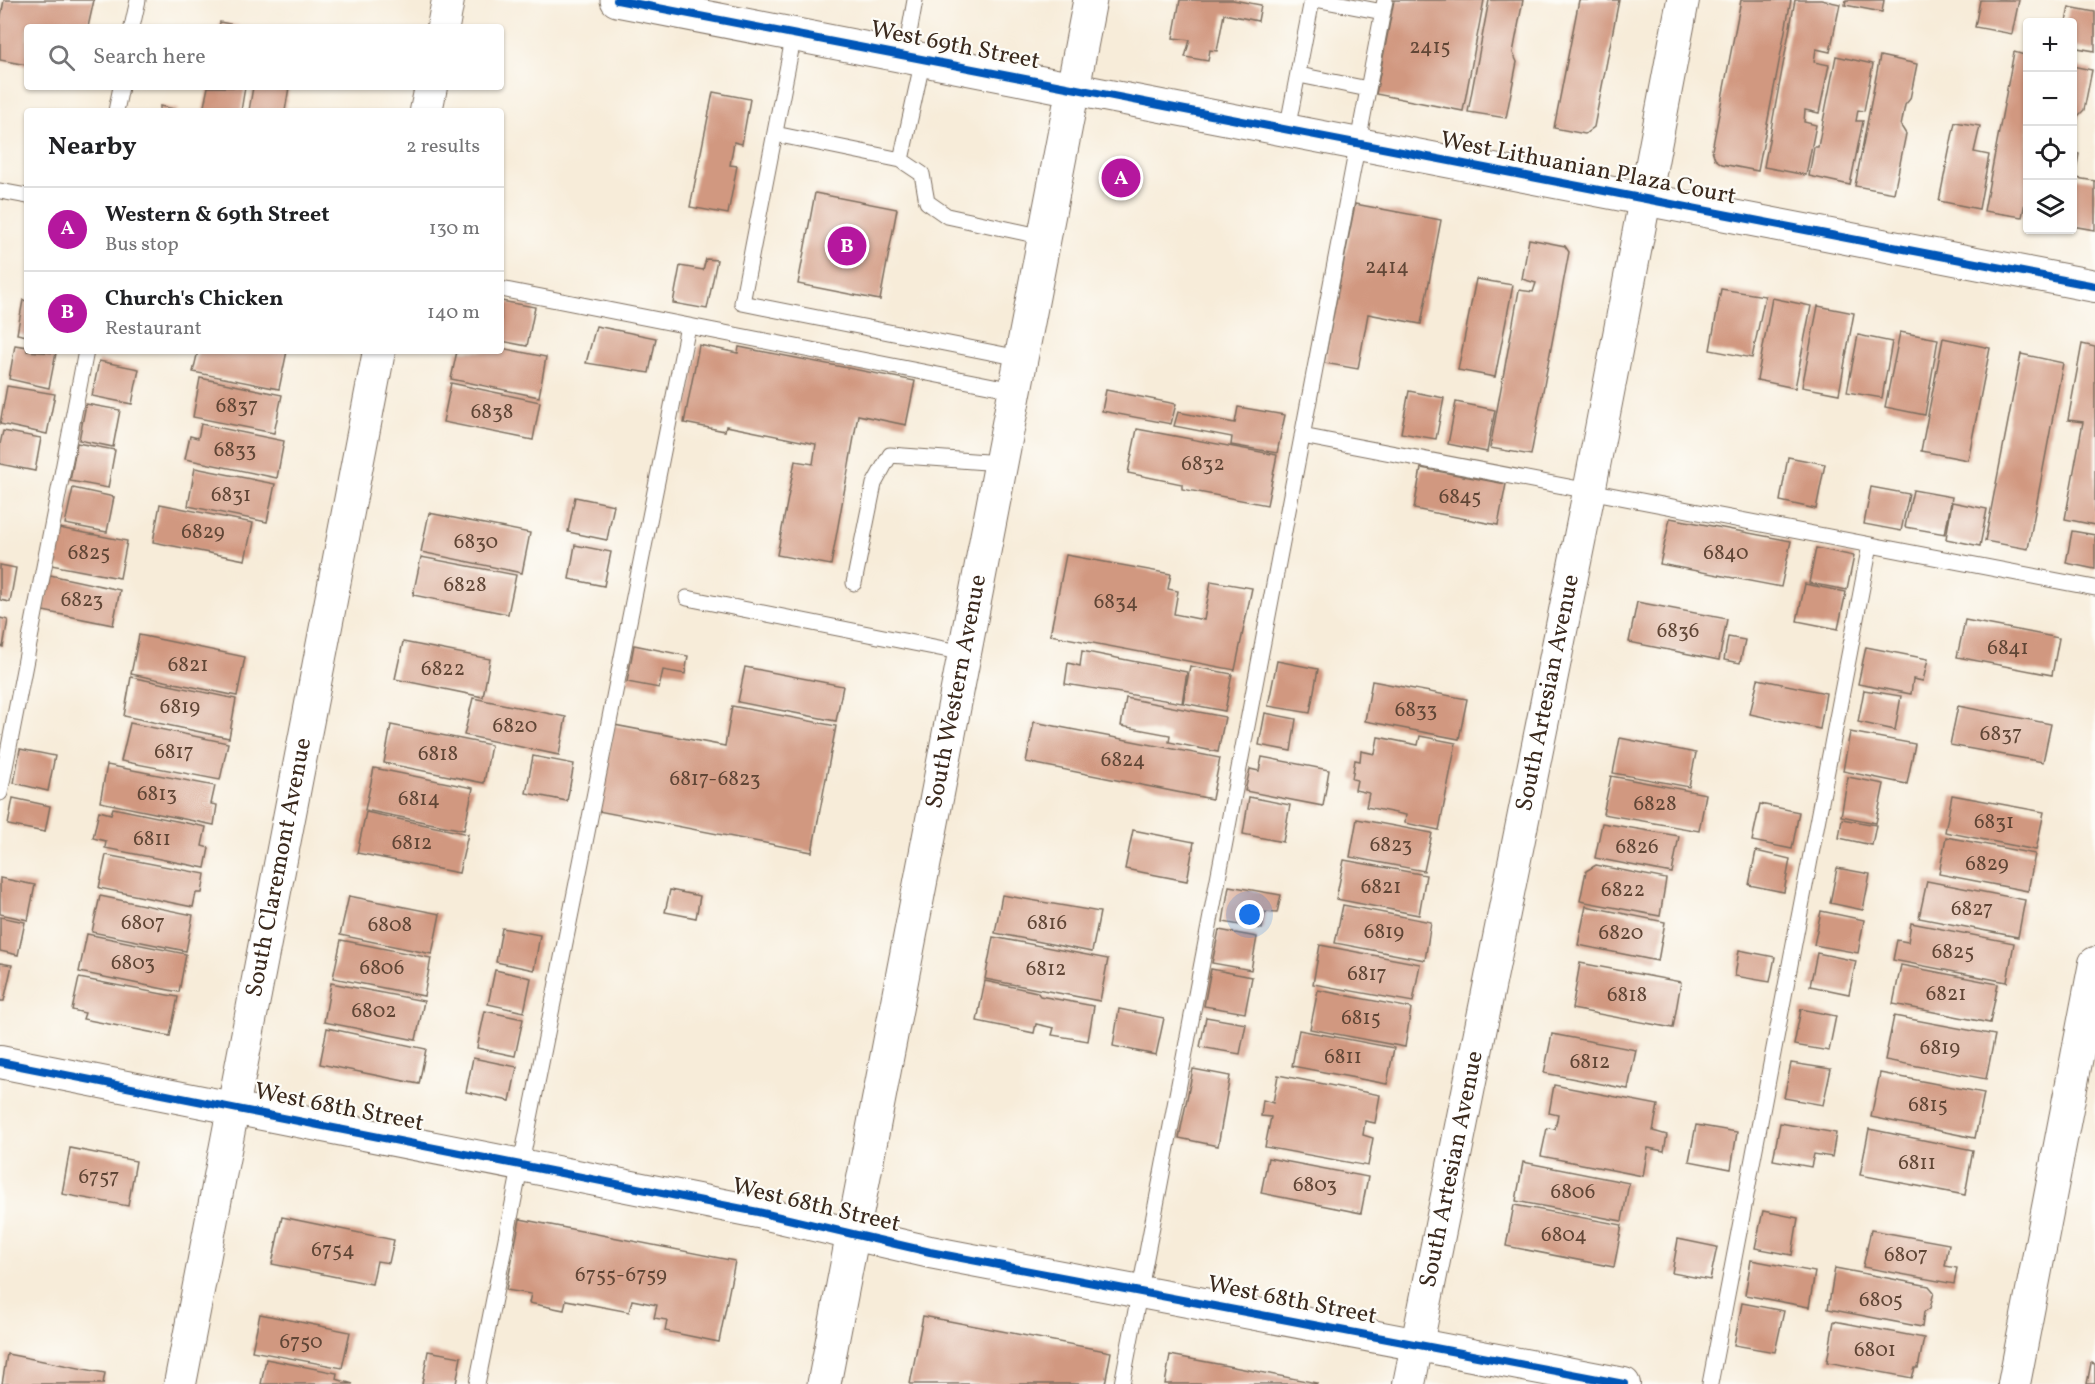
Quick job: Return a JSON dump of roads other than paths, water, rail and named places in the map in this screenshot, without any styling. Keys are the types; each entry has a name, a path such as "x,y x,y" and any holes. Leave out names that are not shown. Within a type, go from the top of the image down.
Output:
{"main road":[{"name":"West 69th Street","path":"617,0 1073,89"},
{"name":"South Western Avenue","path":"824,1384 1090,0"}],"street":[{"path":"443,24 448,0"},
{"name":"South Artesian Avenue","path":"1410,1384 1589,492 1683,0"},
{"name":"West Lithuanian Plaza Court","path":"1073,89 2095,286"},
{"path":"427,108 430,90"},
{"name":"South Claremont Avenue","path":"180,1384 379,354"},
{"path":"2014,1384 2095,963"},
{"name":"West 68th Street","path":"0,1062 758,1212 930,1252 1624,1384"}],"lane":[{"path":"133,24 138,0"},
{"path":"901,160 914,57 915,0"},
{"path":"1287,130 1312,0"},
{"path":"1122,1384 1384,6 1320,0"},
{"path":"794,34 742,303 1020,358"},
{"path":"1299,75 1368,89"},
{"path":"117,108 120,90"},
{"path":"775,134 901,160 922,174 927,202 947,216 1044,237"},
{"path":"0,190 24,195"},
{"path":"504,290 1014,390"},
{"path":"477,1384 688,326"},
{"path":"0,793 85,354"},
{"path":"1302,436 2095,588"},
{"path":"854,583 874,484 890,455 1000,463"},
{"path":"1710,1384 1870,545"},
{"path":"687,598 964,653"}],"place":[{"name":"Western & 69th Street","path":"1121,178"},
{"name":"Church's Chicken","path":"847,246"}]}
